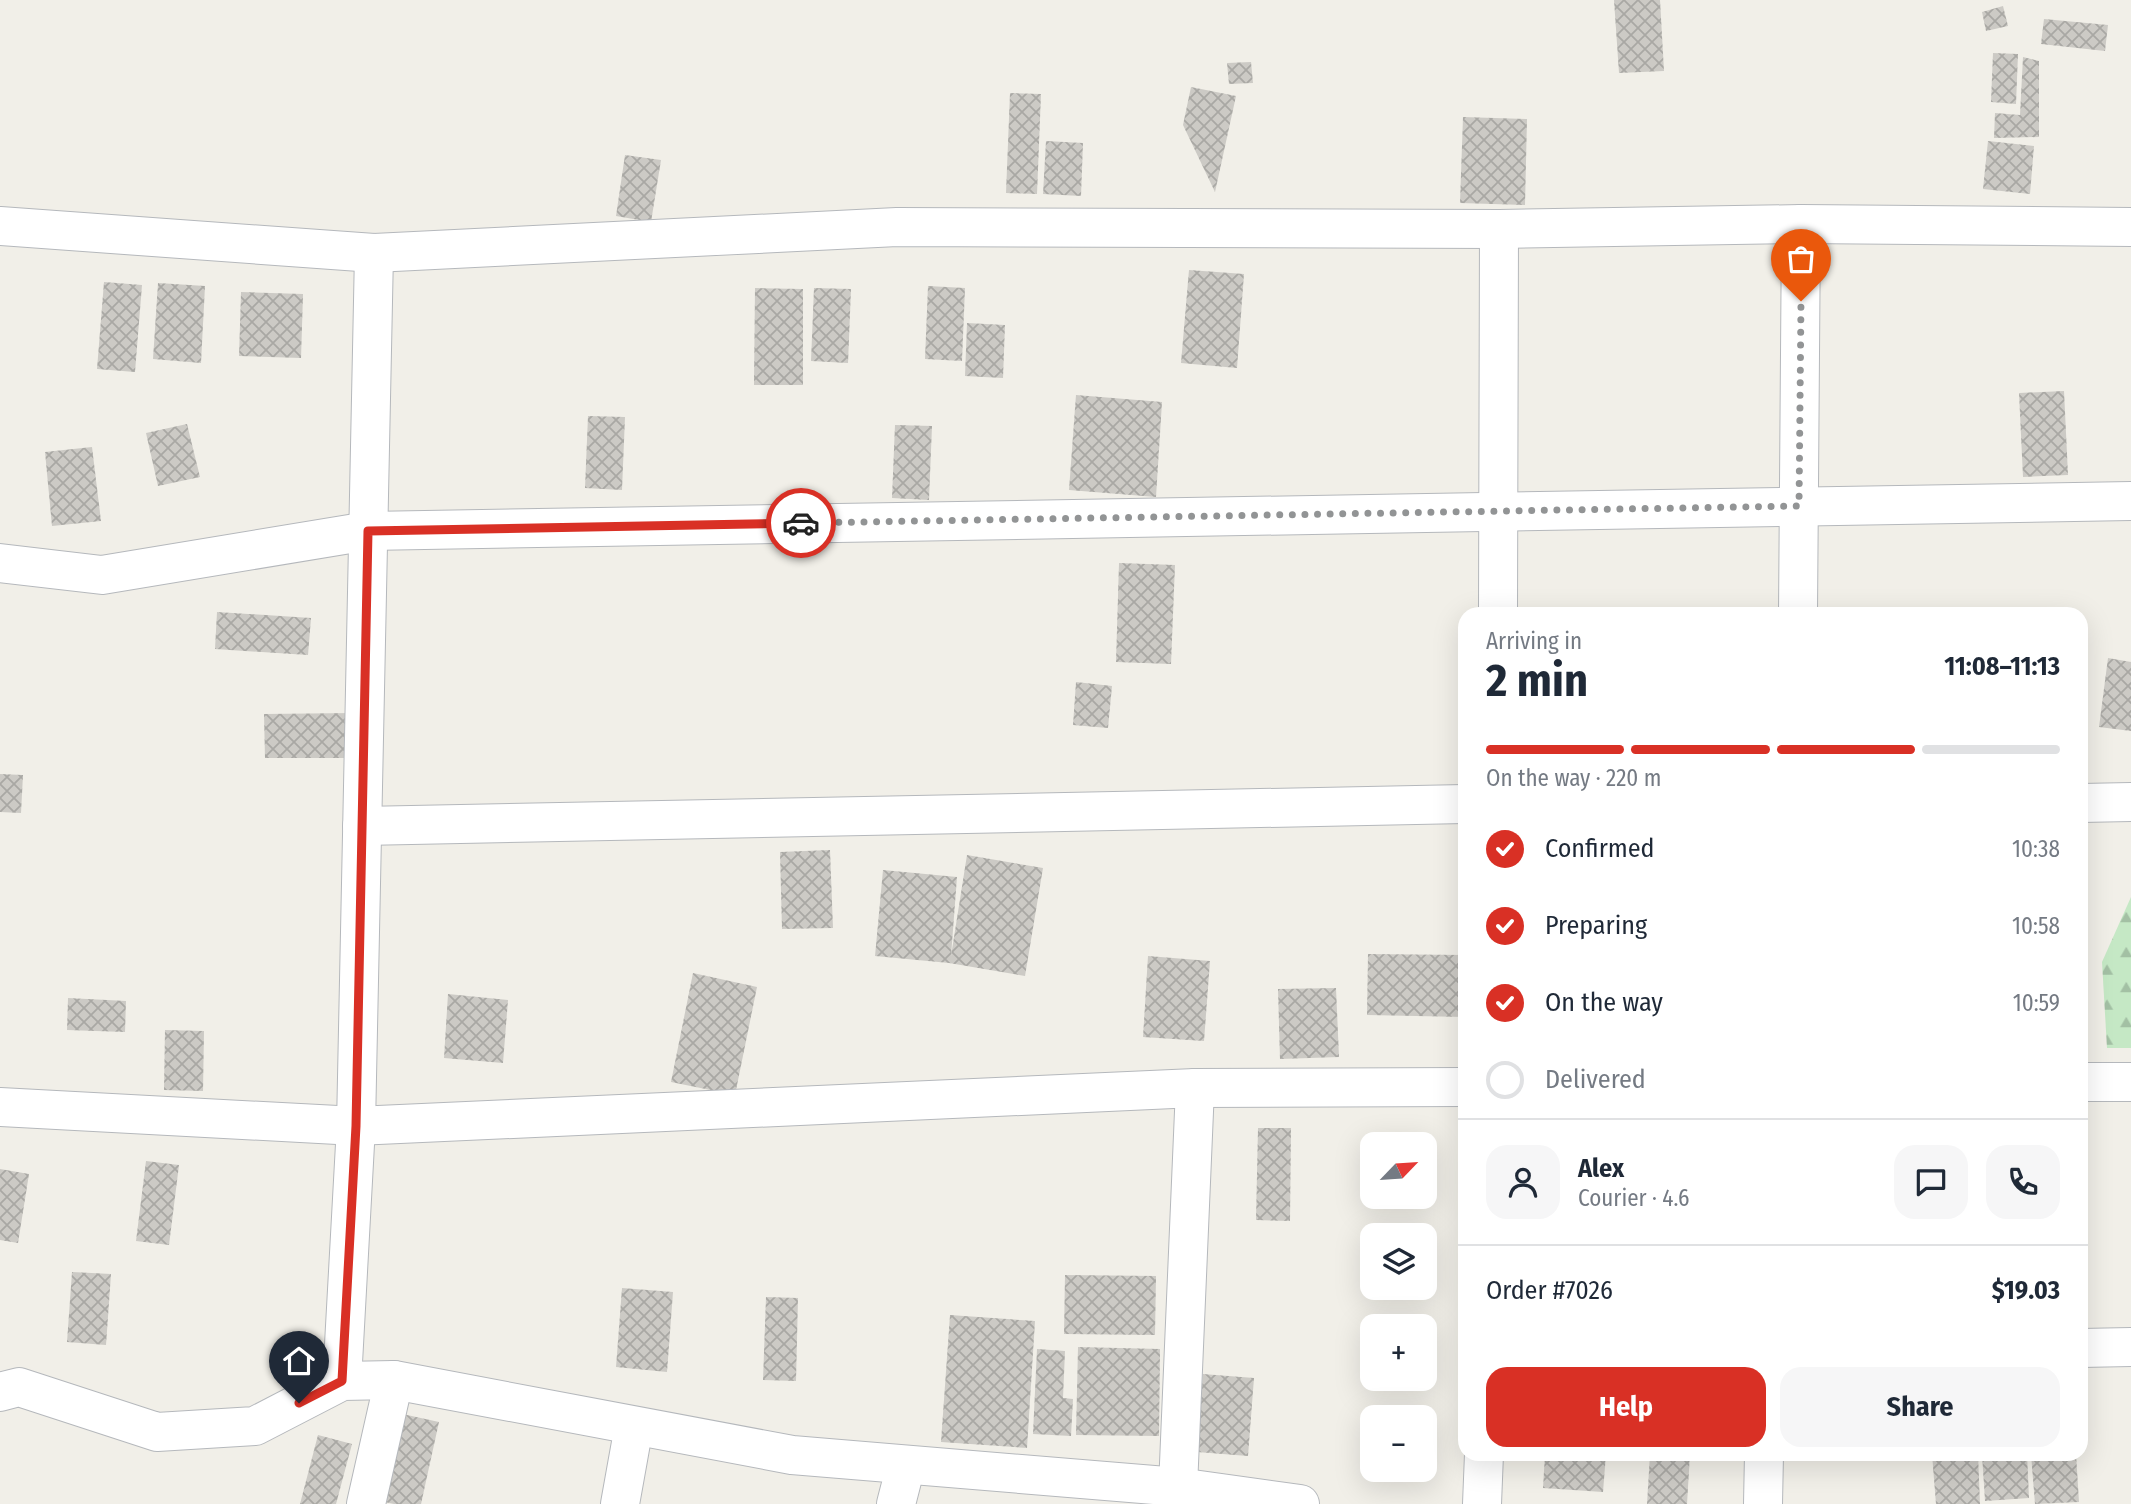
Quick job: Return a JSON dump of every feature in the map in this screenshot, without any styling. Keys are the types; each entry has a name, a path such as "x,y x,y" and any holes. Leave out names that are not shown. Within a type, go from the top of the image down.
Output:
{"street":[{"path":"1798,607 1801,224"},
{"path":"0,226 374,253 897,227 1499,229 1801,224 2131,227"},
{"path":"1499,229 1499,607"},
{"path":"342,1381 356,1126 374,253"},
{"path":"0,563 102,575 368,531 2131,501"},
{"path":"2088,803 2131,802"},
{"path":"362,826 1458,804"},
{"path":"2088,1082 2131,1082"},
{"path":"0,1107 356,1126 1195,1088 1458,1087"},
{"path":"1176,1495 1195,1088"},
{"path":"2088,1348 2131,1347"},
{"path":"0,1392 19,1387 157,1432 255,1426 342,1381 394,1380 792,1455 1176,1495 1300,1504"},
{"path":"366,1504 394,1380"},
{"path":"620,1504 634,1426"},
{"path":"1482,1504 1484,1461"},
{"path":"1763,1504 1764,1461"},
{"path":"896,1504 906,1465"}],"green space":[{"path":"2131,897 2131,1048 2107,1048 2102,962"}],"building":[{"path":"1614,0 1660,0 1664,71 1619,73"},
{"path":"2003,6 2008,26 1986,31 1982,12"},
{"path":"2044,19 2108,25 2105,51 2041,44"},
{"path":"1993,53 2018,54 2016,104 1991,102"},
{"path":"2023,57 2039,61 2039,137 1994,138 1995,113 2020,115"},
{"path":"1251,62 1253,83 1229,84 1227,63"},
{"path":"1191,87 1236,96 1215,192 1183,125"},
{"path":"1010,93 1041,94 1037,194 1006,193"},
{"path":"1463,117 1527,119 1525,205 1460,203"},
{"path":"1046,141 1083,143 1081,196 1043,194"},
{"path":"1988,141 2034,146 2030,194 1983,189"},
{"path":"625,155 661,160 651,222 616,216"},
{"path":"1189,270 1244,274 1237,368 1181,363"},
{"path":"104,282 142,285 135,372 97,369"},
{"path":"158,283 205,286 201,363 153,359"},
{"path":"928,286 965,288 962,361 925,359"},
{"path":"755,288 803,289 803,385 754,385"},
{"path":"814,288 851,289 848,363 811,361"},
{"path":"241,292 303,294 301,358 239,356"},
{"path":"967,323 1005,325 1003,378 965,376"},
{"path":"2064,391 2068,475 2023,477 2019,393"},
{"path":"1076,395 1162,402 1156,497 1069,490"},
{"path":"588,416 625,417 622,490 585,488"},
{"path":"187,424 200,477 158,486 146,433"},
{"path":"895,425 932,426 929,500 892,498"},
{"path":"92,447 101,521 52,526 45,452"},
{"path":"1119,563 1175,565 1171,664 1116,662"},
{"path":"217,612 311,618 308,655 215,649"},
{"path":"2108,658 2131,662 2131,731 2099,727"},
{"path":"1076,682 1112,686 1108,728 1073,725"},
{"path":"354,713 355,758 265,758 264,714"},
{"path":"0,774 23,775 21,813 0,812"},
{"path":"830,850 833,928 782,929 780,852"},
{"path":"967,855 1043,868 1025,976 949,963 875,956 883,870 957,877 951,956"},
{"path":"1368,954 1458,955 1458,1017 1367,1015"},
{"path":"1148,956 1210,961 1204,1041 1143,1037"},
{"path":"693,973 757,987 735,1095 671,1082"},
{"path":"1336,988 1339,1057 1280,1059 1278,989"},
{"path":"448,994 508,1000 503,1063 444,1058"},
{"path":"68,998 126,1001 125,1032 67,1030"},
{"path":"165,1030 204,1031 203,1091 164,1090"},
{"path":"1258,1128 1291,1128 1290,1221 1256,1220"},
{"path":"146,1161 179,1165 169,1245 136,1241"},
{"path":"0,1169 29,1174 18,1243 0,1240"},
{"path":"72,1272 111,1274 106,1345 67,1342"},
{"path":"1065,1275 1156,1276 1155,1335 1064,1334"},
{"path":"622,1288 673,1292 667,1372 616,1367"},
{"path":"766,1297 798,1298 796,1381 763,1380"},
{"path":"950,1315 1035,1321 1027,1448 941,1442"},
{"path":"1078,1347 1160,1349 1159,1436 1076,1435"},
{"path":"1037,1349 1065,1351 1063,1398 1073,1399 1071,1436 1033,1434"},
{"path":"1203,1374 1254,1378 1248,1456 1197,1452"},
{"path":"398,1413 439,1422 421,1504 380,1501"},
{"path":"318,1435 352,1444 336,1504 300,1504"},
{"path":"1545,1461 1605,1461 1603,1492 1543,1488"},
{"path":"1650,1461 1690,1461 1687,1504 1647,1504"},
{"path":"1933,1461 1978,1461 1980,1504 1936,1504"},
{"path":"1982,1461 2027,1461 2029,1498 1985,1501"},
{"path":"2032,1461 2076,1461 2079,1502 2035,1504"}],"way so far":[{"path":"801,523 1799,506 1801,301"}],"route":[{"path":"299,1403 342,1381 356,1126 368,531 801,523"}]}
